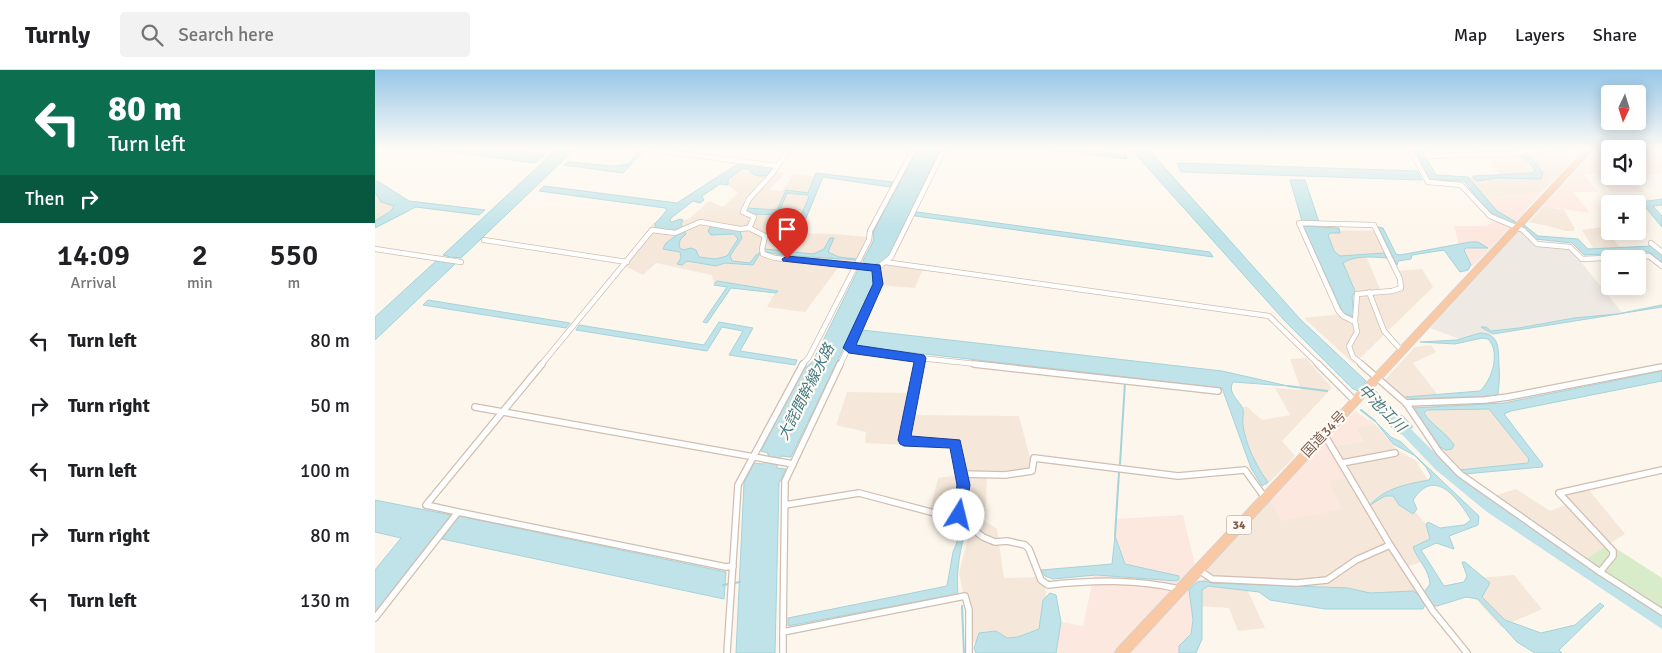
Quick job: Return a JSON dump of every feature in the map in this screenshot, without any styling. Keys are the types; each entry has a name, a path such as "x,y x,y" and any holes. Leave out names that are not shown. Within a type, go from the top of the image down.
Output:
{"highway":[{"name":"国道34号","path":"1121,653 1565,176"}],"street":[{"path":"749,228 753,217 743,212 749,199 770,176"},
{"path":"727,653 738,485 801,366 809,357 860,265 869,240 870,231 899,176"},
{"path":"733,566 726,567 426,505 652,230 675,233 700,222 740,229 749,228 765,236 762,251 775,258 877,268 891,257 931,176"},
{"path":"1425,176 1428,182 1461,184 1490,216 1523,230 1537,244 1570,247 1582,259 1649,256 1662,266"},
{"path":"1355,322 1343,316 1338,310 1299,223 1374,225 1393,264 1401,287 1399,290 1357,294 1355,301 1358,313 1355,322 1357,332 1349,346 1353,357 1375,380 1406,403 1439,452 1460,474 1662,612"},
{"path":"484,240 627,262"},
{"path":"1651,243 1662,252"},
{"path":"375,248 461,262"},
{"path":"885,262 1269,316 1357,399"},
{"path":"783,653 785,480 878,284 877,268"},
{"path":"1369,292 1382,329 1388,339 1402,351"},
{"path":"849,348 920,358 1219,391"},
{"path":"920,358 904,440 955,444 964,485 959,510 961,520"},
{"path":"1406,403 1485,400 1509,397 1662,367"},
{"path":"475,407 793,464"},
{"path":"1324,434 1390,546 1420,592 1467,653"},
{"path":"1342,463 1395,453"},
{"path":"962,474 1005,475 1032,471 1034,458 1178,476 1245,470 1265,498"},
{"path":"1601,572 1613,556 1613,551 1559,492 1662,470"},
{"path":"785,505 859,493 961,520 983,537 995,542 1007,541 1025,544 1029,549 1041,580 1048,585 1097,579 1164,584 1181,589"},
{"path":"375,618 458,512"},
{"path":"1198,570 1212,579 1297,583 1327,580 1356,560 1390,546"},
{"path":"783,632 965,596 969,610 969,653"}],"shaded area":[{"path":"729,176 782,176 769,190 782,191 792,176 819,177 795,233 878,238 865,268 840,265 805,312 767,307 775,293 714,285 712,275 656,263 643,275 623,265 654,222 664,219 673,225 690,218 709,201 723,207 738,193 723,181"},
{"path":"1558,176 1542,192 1483,198 1465,178"},
{"path":"1571,176 1586,176 1598,192 1573,192 1590,213 1543,206"},
{"path":"1606,185 1638,185 1645,192 1612,192"},
{"path":"375,189 402,206 375,228"},
{"path":"1542,192 1516,221 1495,211 1483,198"},
{"path":"1543,206 1564,210 1575,229 1573,231 1565,231 1529,222"},
{"path":"1496,218 1513,226 1472,267 1459,245 1454,226 1487,226"},
{"path":"1601,227 1601,240 1614,240 1621,248 1595,251 1582,230"},
{"path":"1320,230 1381,231 1393,255 1366,256 1380,289 1394,289 1400,284 1394,271 1422,269 1433,287 1354,364 1304,318 1349,313"},
{"path":"1520,230 1536,246 1567,248 1573,252 1601,287 1601,295 1608,295 1623,314 1497,333 1465,341 1430,328"},
{"path":"888,261 924,266 915,288 877,285 875,269"},
{"path":"1431,345 1436,352 1413,363 1445,404 1488,403 1538,466 1457,473 1436,452 1402,402 1381,384 1415,347"},
{"path":"1306,358 1332,388 1282,441 1295,456 1266,486 1253,468 1234,411 1246,406 1262,420 1290,415 1275,388 1301,390 1290,359"},
{"path":"847,392 915,393 911,415 1019,416 1034,473 998,479 987,477 985,521 997,529 1004,578 1043,577 1051,620 1052,641 967,642 966,608 959,573 970,530 929,514 938,478 957,475 951,447 865,443 866,432 836,425"},
{"path":"1355,411 1375,424 1356,428 1363,441 1331,447 1349,478 1328,481 1342,509 1281,521 1270,499"},
{"path":"1375,424 1397,450 1415,460 1430,483 1399,493 1438,538 1416,550 1424,561 1406,567 1428,599 1246,587 1265,628 1238,631 1229,608 1199,606 1200,586 1209,566 1270,499 1328,480 1348,478 1331,447 1363,441 1356,428"},
{"path":"1584,484 1625,534 1583,561 1490,497 1516,489 1550,511 1568,504 1554,490"},
{"path":"1183,515 1200,586 1190,653 1053,653 1051,620 1083,626 1095,570 1113,564 1116,519"},
{"path":"1514,575 1542,609 1501,627 1473,596 1479,578"}],"green space":[{"path":"1609,544 1662,578 1662,614 1583,561"}],"water":[{"path":"528,176 547,176 461,258 453,257 448,262 455,264 375,340 375,317 436,261 444,262 450,257 443,255"},
{"path":"719,176 732,176 728,179 728,185 720,184 702,196 704,200 700,203 693,201 671,218 670,221 672,222 680,219 683,220 681,224 686,234 680,240 679,247 683,250 691,248 696,250 699,257 715,259 727,256 738,239 734,234 711,235 708,231 711,226 740,231 742,238 730,256 732,261 750,263 756,255 765,249 813,254 824,249 830,238 834,238 828,252 839,257 857,259 783,255 765,252 759,255 753,265 725,263 716,266 687,261 682,265 677,264 681,258 680,252 663,249 666,243 678,234 674,231 656,228 655,224 667,210 665,208 539,191 544,186 677,203"},
{"path":"815,176 843,176 893,182 890,187 823,177 804,223 798,222 809,197 807,195 787,193 778,215 754,214 746,211 747,208 777,210 786,190 808,193"},
{"name":"大詫間幹線水路","path":"903,176 927,176 890,255 879,264 875,264 873,269 875,283 791,457 782,456 779,458 768,456 768,453 761,451 801,372 813,361 859,268 862,268 865,263 863,261 874,240 873,232"},
{"path":"1155,176 1172,176 1300,319 1366,381 1359,391 1353,389 1284,320"},
{"path":"1308,176 1420,176 1422,180"},
{"path":"1428,176 1468,177 1497,211 1516,222 1508,222 1493,215 1464,181 1430,180"},
{"path":"1473,176 1542,176 1541,179 1498,178 1477,181"},
{"path":"1290,180 1305,180 1319,222 1302,221"},
{"path":"375,181 409,201 485,210 479,215 416,207 375,228 375,221 391,211 394,206 381,202 375,192"},
{"path":"1662,199 1662,205 1653,206 1662,216 1662,227 1646,208 1646,201"},
{"path":"917,212 1210,252 1213,257 915,216"},
{"path":"1524,225 1538,236 1578,239 1588,249 1652,246 1662,254 1662,263 1649,252 1646,252 1646,250 1601,250 1601,254 1584,255 1572,243 1535,239 1523,227"},
{"path":"1303,226 1339,228 1340,233 1330,233 1328,235 1334,251 1340,256 1384,253 1387,258 1358,258 1343,263 1355,291 1352,297 1354,317 1343,313"},
{"path":"1378,227 1383,228 1396,254 1400,255 1470,242 1478,242 1488,248 1466,248 1464,250 1471,265 1468,270 1460,272 1444,250 1412,255 1411,259 1398,261 1397,265"},
{"path":"717,281 778,291 776,293 731,288 707,323 703,322 727,287 714,285"},
{"path":"428,300 570,323 566,328 423,305"},
{"path":"1662,305 1662,307 1493,334 1481,327 1486,327 1491,331 1519,328 1574,318 1617,314"},
{"path":"719,322 753,328 740,351 797,360 795,365 729,355 743,331 722,327 707,351 576,330 579,325 704,345"},
{"path":"862,330 1222,371 1288,386 1233,382 1231,390 1243,409 1244,432 1249,447 1268,482 1262,486 1251,468 1222,388 855,346"},
{"path":"1480,333 1492,336 1497,344 1499,354 1498,394 1494,396 1413,399 1406,397 1480,391 1488,380 1493,366 1494,351 1488,339 1482,338 1455,344 1420,342 1457,340"},
{"path":"1662,371 1662,381 1511,411 1504,414 1543,465 1542,467 1464,474 1459,470 1528,463 1529,459 1489,409 1427,410 1424,413 1427,418 1454,445 1452,449 1446,450 1440,447 1413,408 1504,403"},
{"path":"1374,389 1396,414 1403,416 1413,427 1402,434 1395,431 1366,397"},
{"path":"1375,421 1391,437 1401,442 1479,516 1478,525 1449,536 1454,549 1436,543 1421,550 1444,586 1464,582 1467,576 1462,562 1465,562 1490,583 1482,597 1505,620 1541,633 1575,625 1600,603 1604,606 1559,650 1562,653 1535,653 1517,642 1478,599 1466,597 1437,606 1425,605 1423,609 1325,609 1270,600 1259,592 1208,586 1202,590 1202,639 1196,653 1179,653 1179,646 1191,634 1193,620 1189,590 1199,582 1348,588 1370,593 1413,591 1421,596 1430,584 1425,569 1413,547 1430,539 1426,524 1428,522 1440,528 1464,525 1471,520 1453,495 1438,486 1430,486 1421,490 1413,500 1417,509 1413,514 1399,505 1393,496 1385,496 1370,505 1382,494 1405,485 1429,480 1431,476 1426,467 1414,455 1393,444"},
{"path":"765,462 777,464 777,468 786,469 779,483 775,653 736,653 744,483 754,463 762,464"},
{"path":"375,500 451,515 375,612 375,570 401,538 375,532"},
{"path":"459,516 726,572 724,599 442,539"},
{"path":"960,535 964,536 958,565 958,594 788,626 788,618 947,586 953,552"},
{"path":"1115,536 1125,564 1179,576 1179,579 1177,581 1096,575 1053,579 1045,576 1041,570 1112,564"},
{"path":"1050,593 1056,595 1061,622 1056,653 976,653 974,648 979,633 996,631 1007,638 1018,637 1039,629 1043,600"}],"waterway":[{"path":"1120,464 1125,382"},
{"path":"1288,386 1327,391"},
{"path":"1361,410 1375,421"},
{"name":"中池江川","path":"1395,420 1440,466 1492,508 1662,622"},
{"path":"1115,536 1119,472"},
{"path":"723,585 740,582"},
{"path":"962,606 964,653"}],"route":[{"path":"787,259 877,268 878,284 849,348 920,358 904,440 955,444 964,485 959,515"}]}
